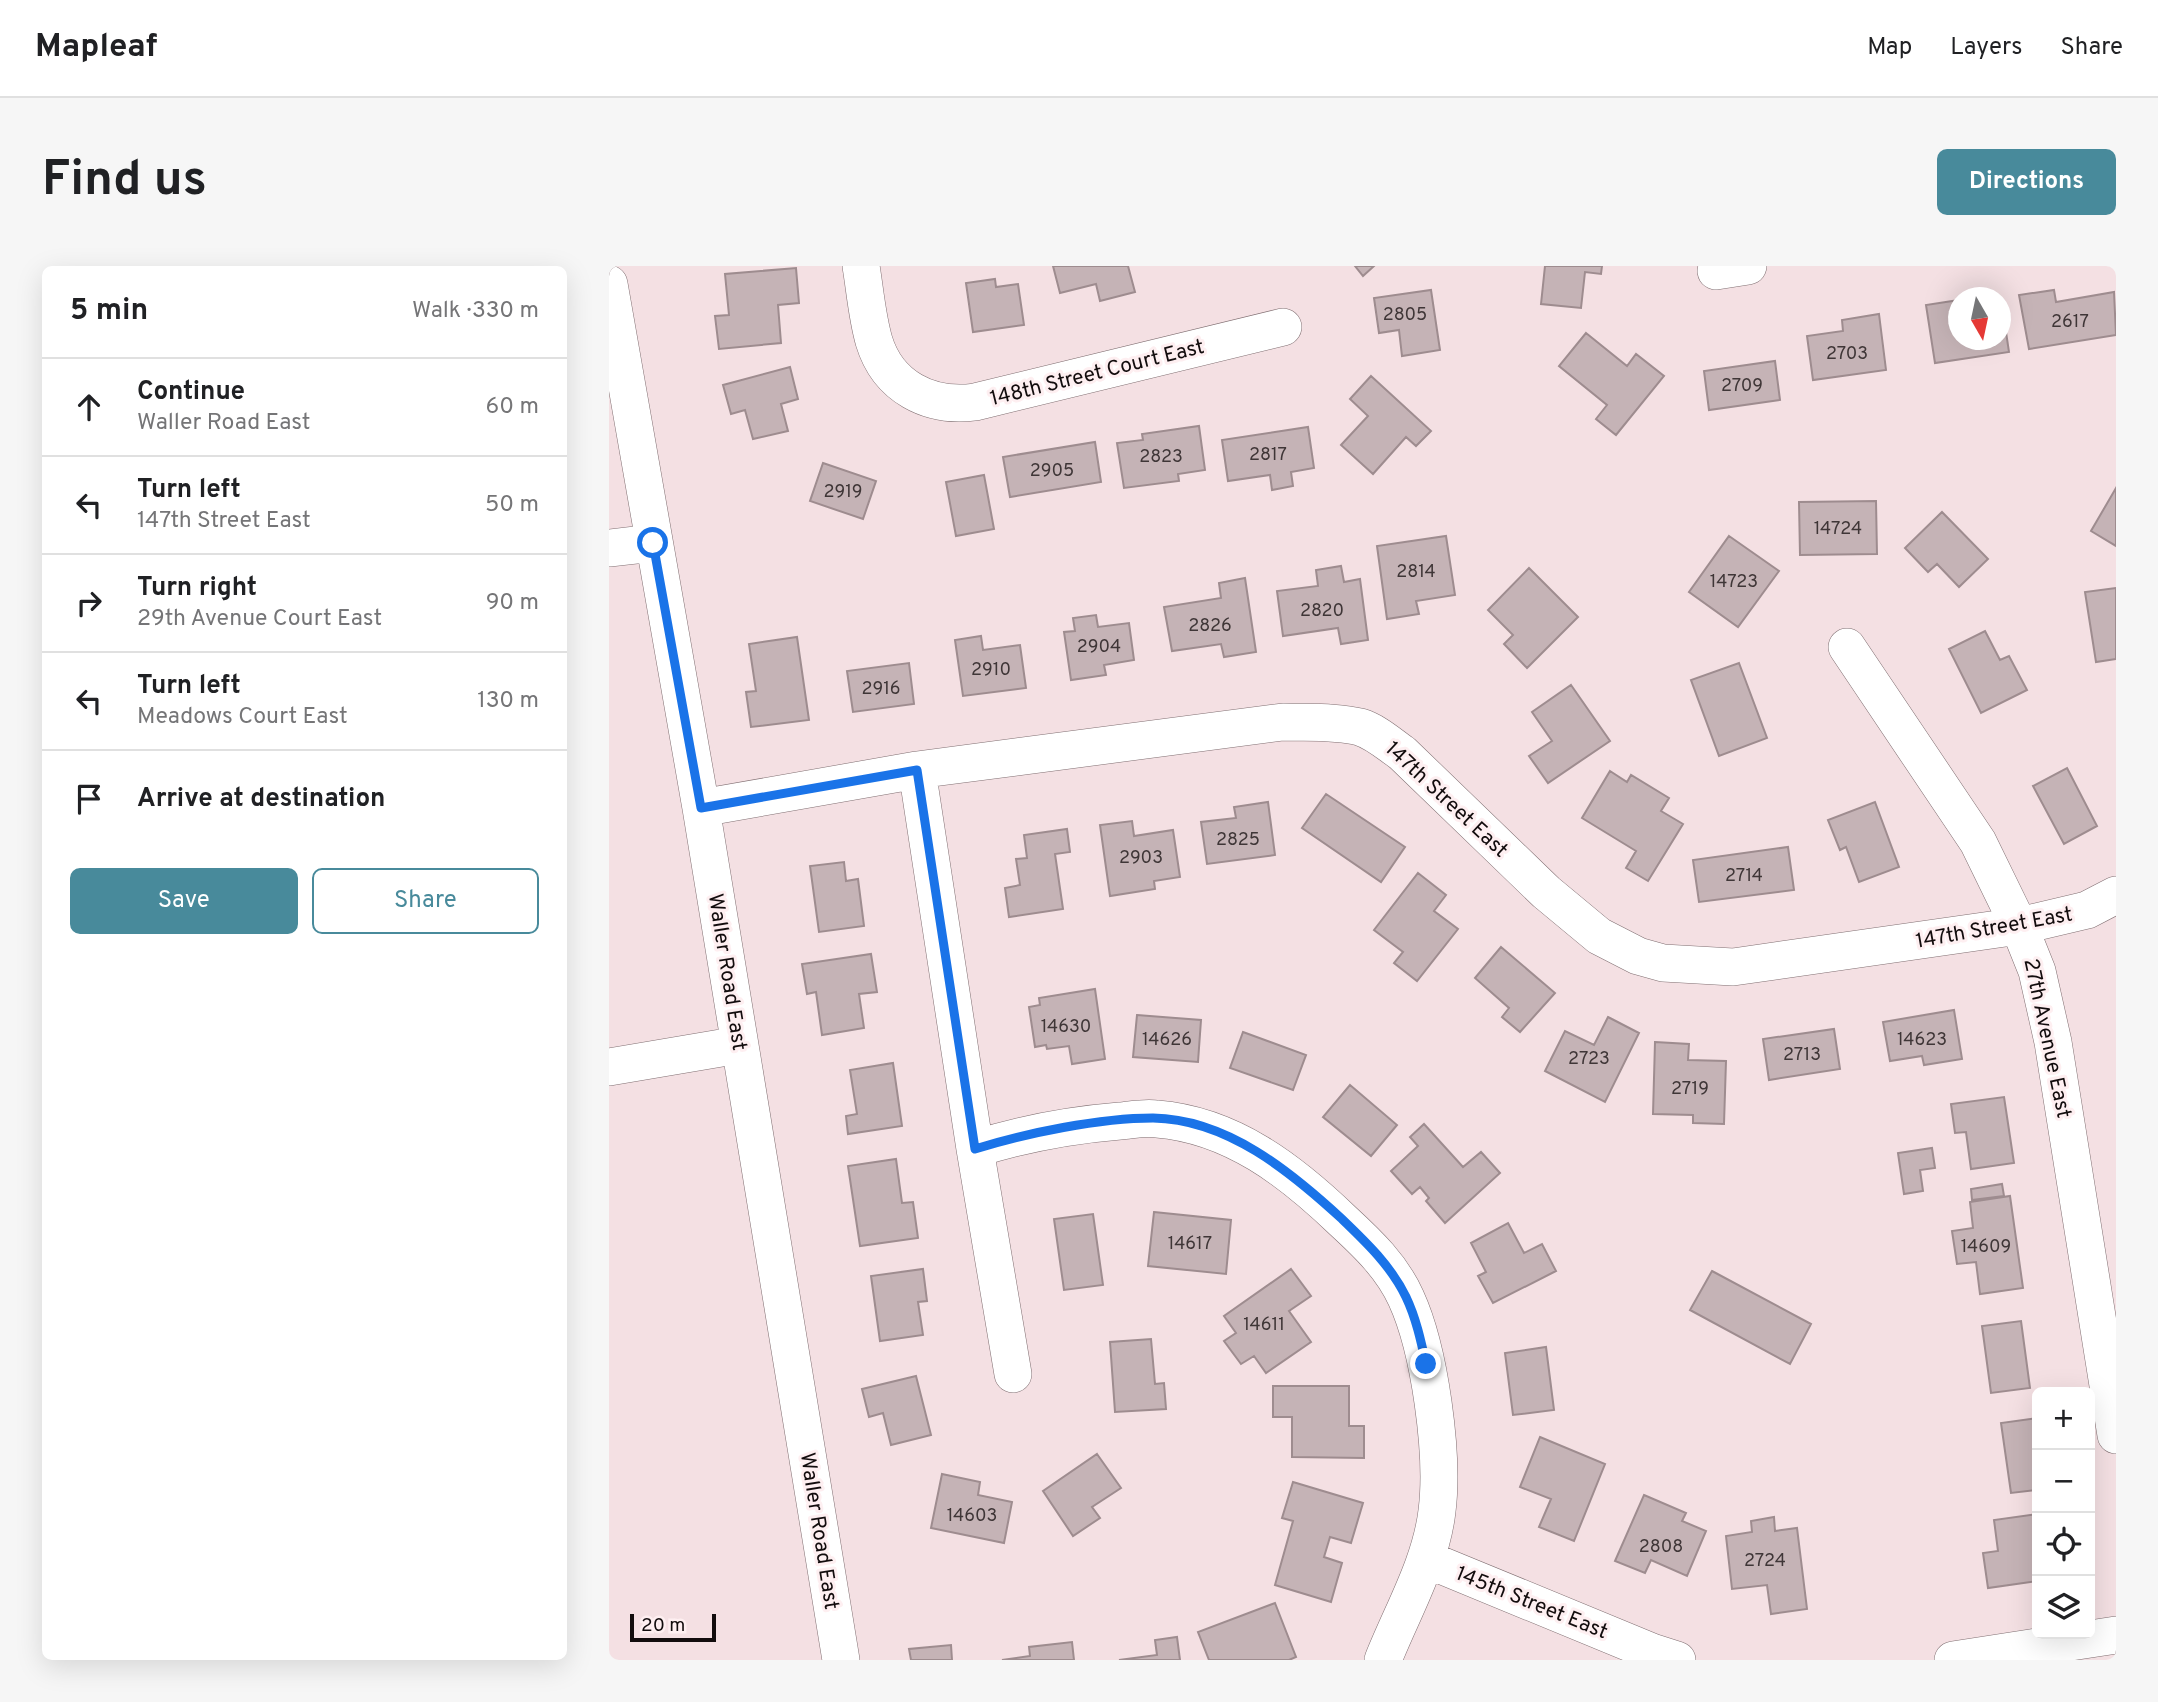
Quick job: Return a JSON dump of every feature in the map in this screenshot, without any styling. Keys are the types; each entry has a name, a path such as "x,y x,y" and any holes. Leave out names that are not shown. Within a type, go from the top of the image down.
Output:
{"street":[{"name":"148th Street Court East","path":"861,266 874,341 884,364 895,379 911,392 939,402 975,402 1283,327"},
{"name":"Waller Road East","path":"609,284 701,808 841,1660"},
{"path":"609,548 653,543"},
{"name":"27th Avenue East","path":"1847,648 1978,842 2019,926 2037,971 2104,1270 2116,1435"},
{"name":"147th Street East","path":"701,808 917,770 1283,722 1324,723 1360,727 1378,736 1402,753 1546,892 1599,936 1638,956 1663,963 1733,967 2019,926 2087,911 2116,895"},
{"path":"917,770 975,1149 1013,1374"},
{"path":"609,1067 739,1045"},
{"path":"975,1149 1023,1135 1102,1122 1154,1118 1188,1123 1217,1132 1268,1158 1314,1193 1373,1248 1406,1297 1419,1331 1437,1437 1439,1479 1437,1513 1419,1575 1383,1660"},
{"name":"145th Street East","path":"1419,1575 1677,1660"},
{"path":"1953,1660 2116,1635"}],"building":[{"path":"1053,266 1128,266 1135,292 1100,301 1096,284 1060,293"},
{"path":"1355,266 1374,266 1363,276"},
{"path":"1545,266 1602,266 1601,274 1585,272 1581,308 1541,304"},
{"path":"796,268 799,303 778,305 781,343 719,349 715,316 729,315 725,274"},
{"path":"995,279 996,287 1018,284 1024,325 973,332 966,283"},
{"path":"1431,290 1440,350 1402,356 1399,330 1379,333 1374,298"},
{"path":"2054,290 2056,302 2114,292 2116,335 2029,349 2019,295"},
{"path":"1948,302 1948,350 2009,352 1935,363 1926,305"},
{"path":"1879,314 1886,370 1813,380 1807,336 1843,331 1842,320"},
{"path":"1586,333 1627,366 1636,354 1664,376 1616,435 1596,419 1607,405 1559,366"},
{"path":"1775,361 1780,400 1709,410 1704,371"},
{"path":"790,367 798,399 781,404 788,431 753,439 745,410 731,414 723,385"},
{"path":"1371,376 1431,431 1416,446 1406,437 1373,474 1341,445 1368,416 1350,399"},
{"path":"1199,426 1205,470 1178,474 1179,481 1124,488 1117,443 1143,440 1142,434"},
{"path":"1308,427 1314,468 1291,472 1293,486 1272,490 1270,475 1228,481 1222,440"},
{"path":"1095,442 1101,482 1010,497 1003,457"},
{"path":"823,463 876,481 863,519 810,501"},
{"path":"984,475 994,529 956,536 946,482"},
{"path":"2116,488 2116,546 2091,531"},
{"path":"1876,501 1877,554 1800,555 1799,502"},
{"path":"1942,512 1988,559 1959,587 1937,564 1928,572 1905,548"},
{"path":"1446,536 1455,595 1416,601 1419,614 1387,619 1377,546"},
{"path":"1729,536 1779,571 1738,627 1689,592"},
{"path":"1341,566 1344,582 1360,579 1368,640 1341,644 1338,628 1283,636 1277,591 1318,586 1316,570"},
{"path":"1529,568 1578,617 1527,668 1504,644 1513,635 1488,610"},
{"path":"1245,578 1256,652 1224,657 1221,644 1172,651 1164,607 1221,598 1219,583"},
{"path":"2116,588 2116,659 2096,662 2085,592"},
{"path":"1096,615 1098,627 1129,623 1134,660 1104,665 1106,675 1071,680 1064,632 1075,631 1073,618"},
{"path":"1985,631 2000,660 2009,656 2027,690 1981,713 1949,649"},
{"path":"981,636 983,650 1020,645 1026,688 963,696 955,640"},
{"path":"797,637 809,720 751,727 746,692 756,691 749,644"},
{"path":"909,663 914,704 853,712 847,671"},
{"path":"1739,663 1767,738 1719,756 1691,680"},
{"path":"1571,685 1610,741 1548,783 1529,756 1552,741 1532,712"},
{"path":"2067,768 2097,826 2064,844 2033,786"},
{"path":"1610,771 1627,782 1631,775 1669,798 1661,811 1683,824 1648,881 1626,868 1636,851 1582,818"},
{"path":"1326,794 1405,847 1381,882 1302,828"},
{"path":"1268,802 1275,855 1207,864 1201,822 1236,818 1234,807"},
{"path":"1875,802 1899,867 1859,882 1846,847 1840,850 1828,820"},
{"path":"1132,821 1134,836 1173,830 1180,877 1154,881 1155,889 1110,896 1100,825"},
{"path":"1067,829 1070,852 1055,854 1063,909 1009,917 1005,888 1020,885 1016,859 1027,858 1024,835"},
{"path":"1788,847 1794,890 1699,902 1693,860"},
{"path":"844,862 846,881 858,879 864,926 819,932 810,866"},
{"path":"1418,873 1446,895 1434,911 1458,929 1417,981 1394,963 1403,952 1374,930"},
{"path":"1501,947 1555,993 1520,1032 1502,1017 1509,1008 1475,978"},
{"path":"871,954 877,992 859,994 864,1028 822,1035 816,992 807,994 802,964"},
{"path":"1095,989 1105,1059 1072,1064 1069,1046 1047,1049 1046,1045 1035,1047 1029,1007 1040,1005 1039,998"},
{"path":"1954,1010 1962,1059 1924,1065 1922,1056 1890,1061 1883,1022"},
{"path":"1137,1015 1201,1020 1198,1062 1133,1057"},
{"path":"1608,1017 1639,1033 1605,1102 1545,1071 1565,1031 1594,1045"},
{"path":"1834,1029 1840,1069 1769,1080 1763,1039"},
{"path":"1243,1032 1306,1055 1293,1090 1230,1068"},
{"path":"1655,1042 1689,1044 1688,1060 1726,1061 1724,1124 1693,1123 1693,1115 1653,1114"},
{"path":"893,1063 902,1126 848,1134 846,1116 857,1114 850,1070"},
{"path":"1350,1085 1397,1125 1371,1156 1323,1117"},
{"path":"2004,1097 2014,1163 1971,1169 1966,1132 1955,1133 1951,1104"},
{"path":"1424,1124 1463,1167 1481,1152 1500,1173 1445,1223 1426,1201 1429,1198 1420,1187 1412,1194 1391,1171 1418,1146 1410,1137"},
{"path":"1932,1148 1935,1168 1920,1170 1923,1191 1904,1194 1898,1153"},
{"path":"896,1159 902,1203 913,1202 918,1238 860,1246 848,1166"},
{"path":"2002,1184 2004,1196 1972,1200 1971,1189"},
{"path":"2010,1196 2023,1288 1980,1294 1976,1262 1957,1264 1952,1231 1973,1228 1970,1202"},
{"path":"1154,1212 1231,1220 1226,1274 1148,1266"},
{"path":"1093,1214 1103,1285 1064,1290 1054,1219"},
{"path":"1508,1223 1524,1253 1542,1244 1556,1271 1493,1303 1478,1276 1486,1272 1471,1243"},
{"path":"923,1269 927,1301 918,1302 923,1335 880,1341 871,1276"},
{"path":"1291,1269 1311,1296 1289,1311 1311,1342 1266,1373 1254,1356 1241,1364 1224,1341 1236,1333 1224,1316"},
{"path":"1712,1271 1811,1324 1790,1364 1690,1310"},
{"path":"2021,1321 2030,1388 1991,1393 1982,1326"},
{"path":"1151,1339 1155,1384 1164,1383 1166,1409 1115,1412 1110,1342"},
{"path":"1546,1347 1554,1410 1513,1415 1505,1353"},
{"path":"916,1376 931,1435 891,1445 883,1413 869,1417 862,1389"},
{"path":"1273,1386 1349,1386 1349,1426 1364,1426 1364,1458 1292,1457 1292,1417 1273,1417"},
{"path":"2032,1419 2032,1491 2011,1493 2001,1423"},
{"path":"1540,1437 1605,1464 1574,1541 1539,1527 1551,1499 1520,1487"},
{"path":"1097,1454 1121,1488 1092,1507 1100,1518 1073,1536 1043,1491"},
{"path":"942,1474 980,1482 978,1495 1012,1502 1004,1543 931,1528"},
{"path":"1293,1482 1363,1503 1351,1543 1330,1537 1324,1557 1342,1563 1331,1602 1275,1585 1293,1521 1282,1518"},
{"path":"1644,1495 1686,1513 1682,1521 1706,1531 1687,1576 1651,1560 1645,1573 1615,1561"},
{"path":"2032,1515 2032,1582 1988,1588 1983,1553 1998,1551 1994,1520"},
{"path":"1774,1517 1775,1531 1797,1528 1807,1609 1771,1614 1767,1585 1732,1589 1726,1536 1752,1532 1751,1521"},
{"path":"1275,1603 1296,1657 1289,1660 1209,1660 1198,1632"},
{"path":"1177,1637 1180,1660 1119,1660 1157,1655 1155,1640"},
{"path":"1072,1642 1074,1660 1002,1660 1030,1656 1029,1647"},
{"path":"951,1645 952,1660 911,1660 909,1649"}],"route":[{"path":"653,543 701,808 917,770 975,1149 1010,1138 1102,1122 1154,1118 1188,1123 1217,1132 1268,1158 1314,1193 1373,1248 1406,1297 1419,1331 1426,1364"}]}
